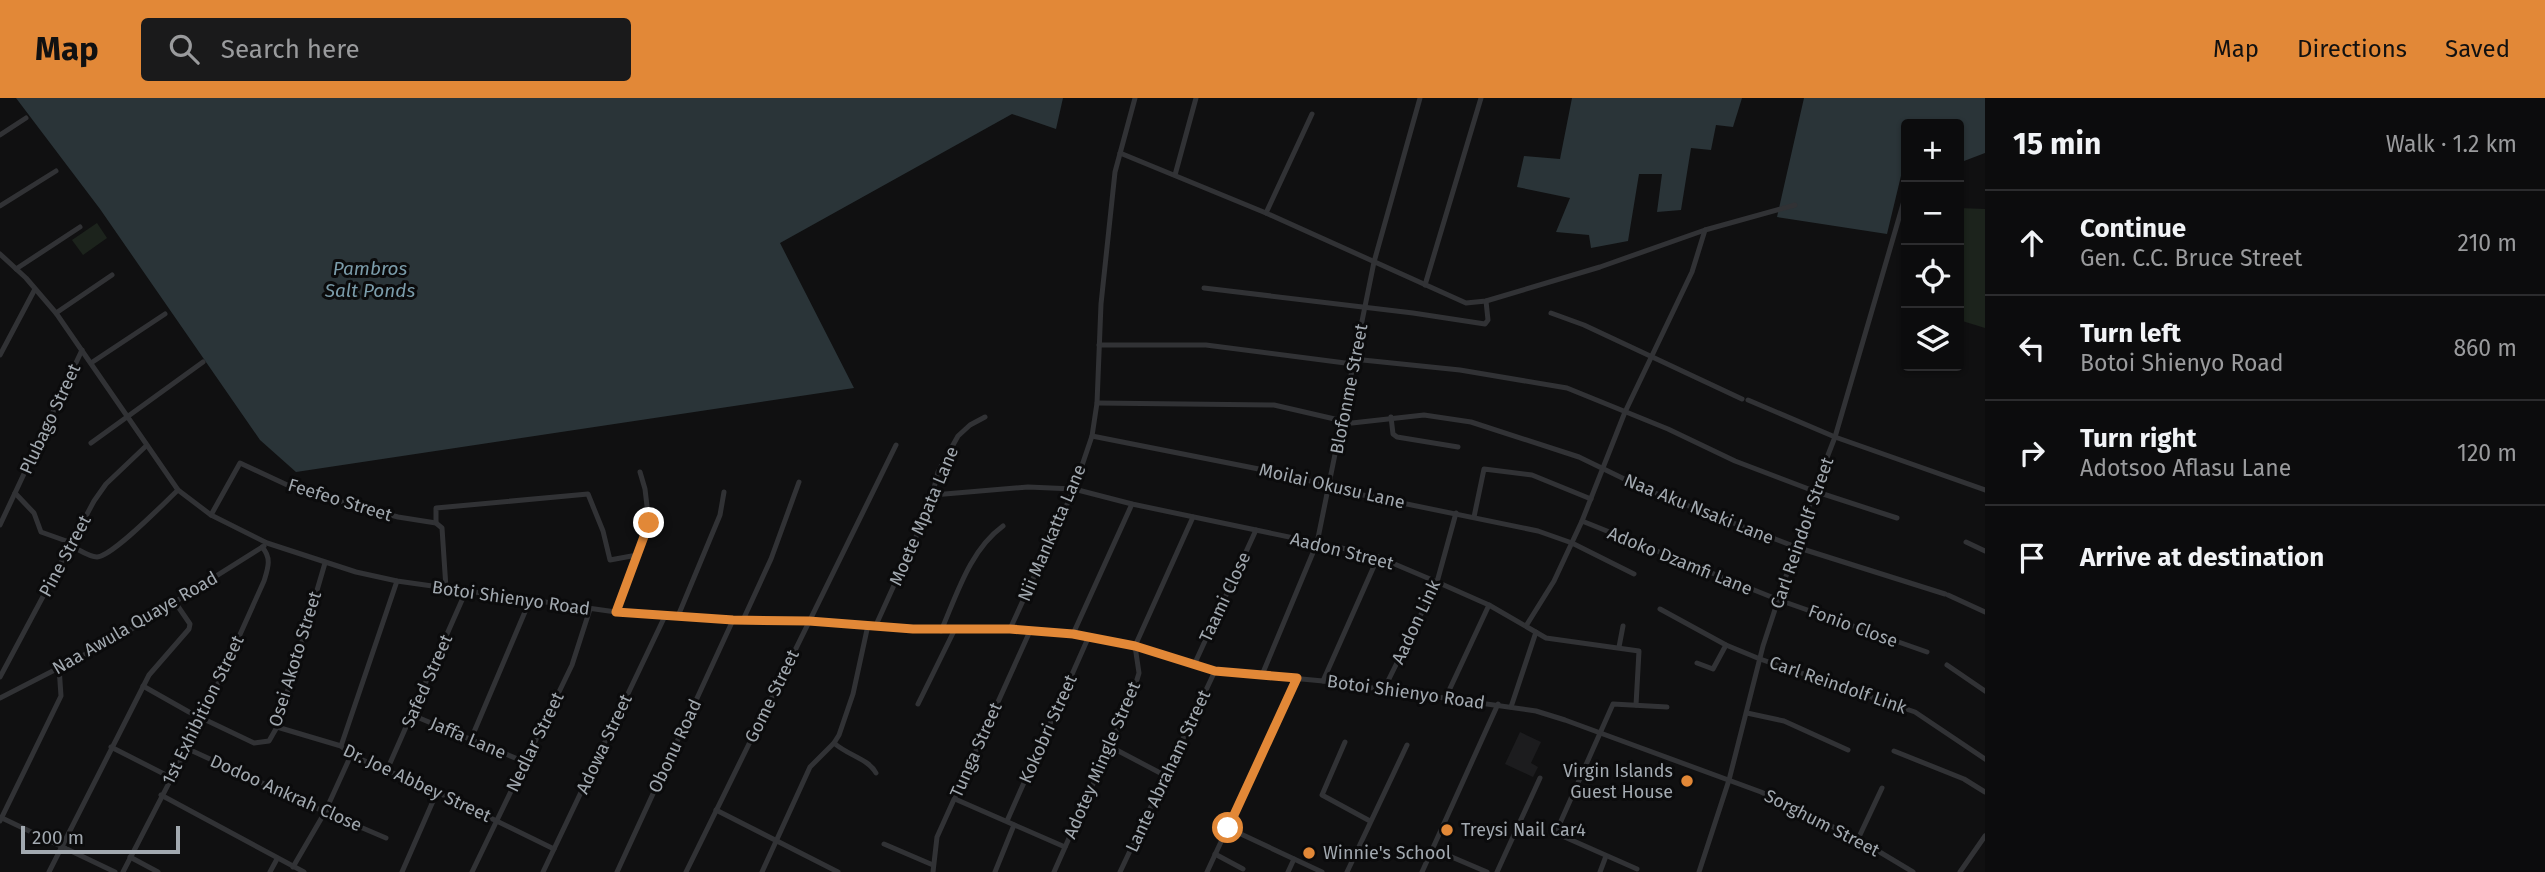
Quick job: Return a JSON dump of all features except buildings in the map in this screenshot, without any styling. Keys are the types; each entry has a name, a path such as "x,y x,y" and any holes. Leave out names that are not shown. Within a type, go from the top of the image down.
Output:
{"street":[{"name":"Nii Mankatta Lane","path":"1010,629 1074,489 1092,436 1097,403 1098,345 1115,172 1135,98"},
{"path":"1175,175 1196,98"},
{"name":"Blofonme Street","path":"1262,676 1317,543 1374,262 1420,98"},
{"path":"1425,285 1481,98"},
{"path":"1266,214 1312,114"},
{"path":"0,135 26,118"},
{"path":"1120,153 1266,214 1463,302 1486,300 1600,267 1705,230 1795,205"},
{"path":"0,206 56,171"},
{"name":"Carl Reindolf Street","path":"1699,872 1729,780 1760,659 1814,491 1835,436 1901,211"},
{"path":"16,269 80,227"},
{"path":"1527,626 1582,521 1625,412 1692,272 1705,230"},
{"name":"Botoi Shienyo Road","path":"0,254 56,313 178,491 211,515 264,545 397,581 616,612 733,620 809,621 941,631 1010,629 1089,636 1135,646 1215,671 1323,681 1536,711 1729,780"},
{"path":"56,313 111,275"},
{"path":"1204,288 1485,324 1488,320 1486,300"},
{"path":"0,355 35,289"},
{"path":"1550,313 1584,325 1745,399 1835,436 1985,489"},
{"name":"Plubago Street","path":"91,363 165,314"},
{"path":"1098,345 1206,345 1353,362 1460,370 1567,388 1668,429 1735,461 1897,518"},
{"name":"Plubago Street","path":"0,525 82,350"},
{"path":"92,443 203,362"},
{"name":"Naa Aku Nsaki Lane","path":"1097,403 1266,405 1292,408 1342,422 1438,415 1471,422 1579,457 1647,490 1796,547 1946,594 1985,612"},
{"name":"Moete Mpata Lane","path":"876,625 929,508 938,472 958,436 985,417"},
{"path":"1391,417 1393,434 1397,437 1458,447"},
{"name":"Moilai Okusu Lane","path":"1092,436 1299,477 1329,488 1538,531 1572,543 1634,574"},
{"name":"Gome Street","path":"686,872 896,445"},
{"name":"Pine Street","path":"0,677 94,501 106,485 146,446"},
{"name":"Feefeo Street","path":"211,515 240,463 298,490 398,517 436,523"},
{"path":"1474,517 1484,469 1532,475 1591,499"},
{"path":"616,612 649,523 640,472"},
{"path":"743,620 771,559 799,482"},
{"name":"Aadon Street","path":"933,495 1017,487 1074,489 1132,504 1378,556 1489,606 1553,640 1639,651 1636,705"},
{"path":"15,493 34,513 41,532 100,556 129,536 178,491"},
{"path":"678,616 720,515 724,492"},
{"path":"446,588 442,528 436,523 436,508 588,494 603,531 610,560 637,555"},
{"path":"1073,634 1132,504"},
{"name":"Aadon Link","path":"1384,689 1437,582 1456,513"},
{"path":"1135,646 1193,517"},
{"name":"Adoko Dzamfi Lane","path":"1582,521 1779,600"},
{"path":"941,631 964,577 982,545 1003,526"},
{"name":"Taami Close","path":"1194,665 1256,530"},
{"path":"1966,542 1985,551"},
{"name":"Naa Awula Quaye Road","path":"0,698 119,637 264,545"},
{"name":"1st Exhibition Street","path":"123,872 202,719 264,581 269,563 264,545"},
{"path":"1323,681 1378,556"},
{"name":"Osei Akoto Street","path":"142,686 202,719 258,744 269,741 277,727 324,563"},
{"path":"341,746 397,581"},
{"name":"Safed Street","path":"387,769 466,592"},
{"path":"471,739 530,600"},
{"name":"Fonio Close","path":"1779,600 1927,652"},
{"path":"49,872 142,686 189,629 190,624 175,602"},
{"path":"1446,697 1489,606"},
{"name":"Nedlar Street","path":"472,872 572,665 590,609"},
{"name":"Carl Reindolf Link","path":"1660,609 1726,645 1760,659 1913,711 1985,759"},
{"name":"Adowa Street","path":"543,872 665,616"},
{"name":"Obonu Road","path":"617,872 733,620"},
{"path":"762,872 810,767 835,743 853,694 868,625"},
{"path":"1619,647 1623,626"},
{"path":"918,704 954,631"},
{"name":"Tunga Street","path":"933,872 936,841 1030,631"},
{"path":"1511,707 1536,632"},
{"name":"Kokobri Street","path":"1007,821 1089,636"},
{"path":"1697,663 1713,669 1726,645"},
{"name":"Adotey Mingle Street","path":"1055,870 1137,682 1139,673 1135,646"},
{"path":"1947,664 1985,691"},
{"path":"59,667 61,696 1,819 115,872"},
{"name":"Lante Abraham Street","path":"1120,872 1215,671"},
{"path":"1207,872 1297,678"},
{"path":"1637,869 1560,835 1556,830 1613,704 1667,707"},
{"path":"1422,872 1498,705"},
{"path":"1748,713 1784,721 1848,750"},
{"name":"Jaffa Lane","path":"412,715 525,762"},
{"name":"Dr. Joe Abbey Street","path":"277,727 341,746 351,755 437,792 554,849"},
{"path":"1345,742 1322,795 1370,821"},
{"path":"835,743 846,753 871,765 876,773"},
{"path":"1347,872 1407,745"},
{"path":"1110,746 1166,776"},
{"path":"111,747 170,777"},
{"name":"Dodoo Ankrah Close","path":"186,748 386,838"},
{"path":"1894,751 1964,779 1985,792"},
{"path":"293,867 325,812 351,755"},
{"path":"1497,872 1540,778"},
{"name":"Sorghum Street","path":"1729,780 1761,792 1857,839 1913,872"},
{"path":"1857,839 1882,788"},
{"path":"402,872 437,792"},
{"path":"161,796 304,872"},
{"path":"955,799 1065,847"},
{"path":"716,810 838,872"},
{"path":"995,872 1014,825"},
{"path":"1228,828 1322,872"},
{"path":"1960,872 1984,838"},
{"path":"884,844 933,865"},
{"path":"1433,849 1487,872"},
{"path":"1215,854 1242,869"},
{"path":"1600,872 1606,856"},
{"path":"130,857 158,872"},
{"path":"270,872 277,859"},
{"path":"1287,872 1294,859"},
{"path":"1055,870 1062,872"}],"shaded area":[{"path":"1964,208 1985,209 1985,328 1964,322"},
{"path":"97,223 107,238 83,255 72,240"},
{"path":"1520,732 1541,742 1531,763 1538,767 1533,777 1505,764"}],"water":[{"name":"Pambros Salt Ponds","path":"16,98 1063,98 1056,129 1012,114 780,243 854,388 296,472 260,440 100,209"},
{"path":"1572,98 1742,98 1733,127 1716,125 1711,150 1691,148 1681,210 1657,212 1662,174 1639,174 1628,241 1591,248 1589,235 1556,232 1570,198 1517,187 1524,156 1560,159"},
{"path":"1804,98 1985,98 1985,153 1964,161 1964,119 1901,119 1901,176 1887,234 1777,217"}],"place":[{"name":"Virgin Islands Guest House","path":"1687,781"},
{"name":"Treysi Nail Car4","path":"1447,830"},
{"name":"Winnie's School","path":"1309,853"}],"route":[{"path":"649,523 616,612 954,631 1010,629 1073,634 1109,639 1215,671 1297,678 1228,828"}]}
